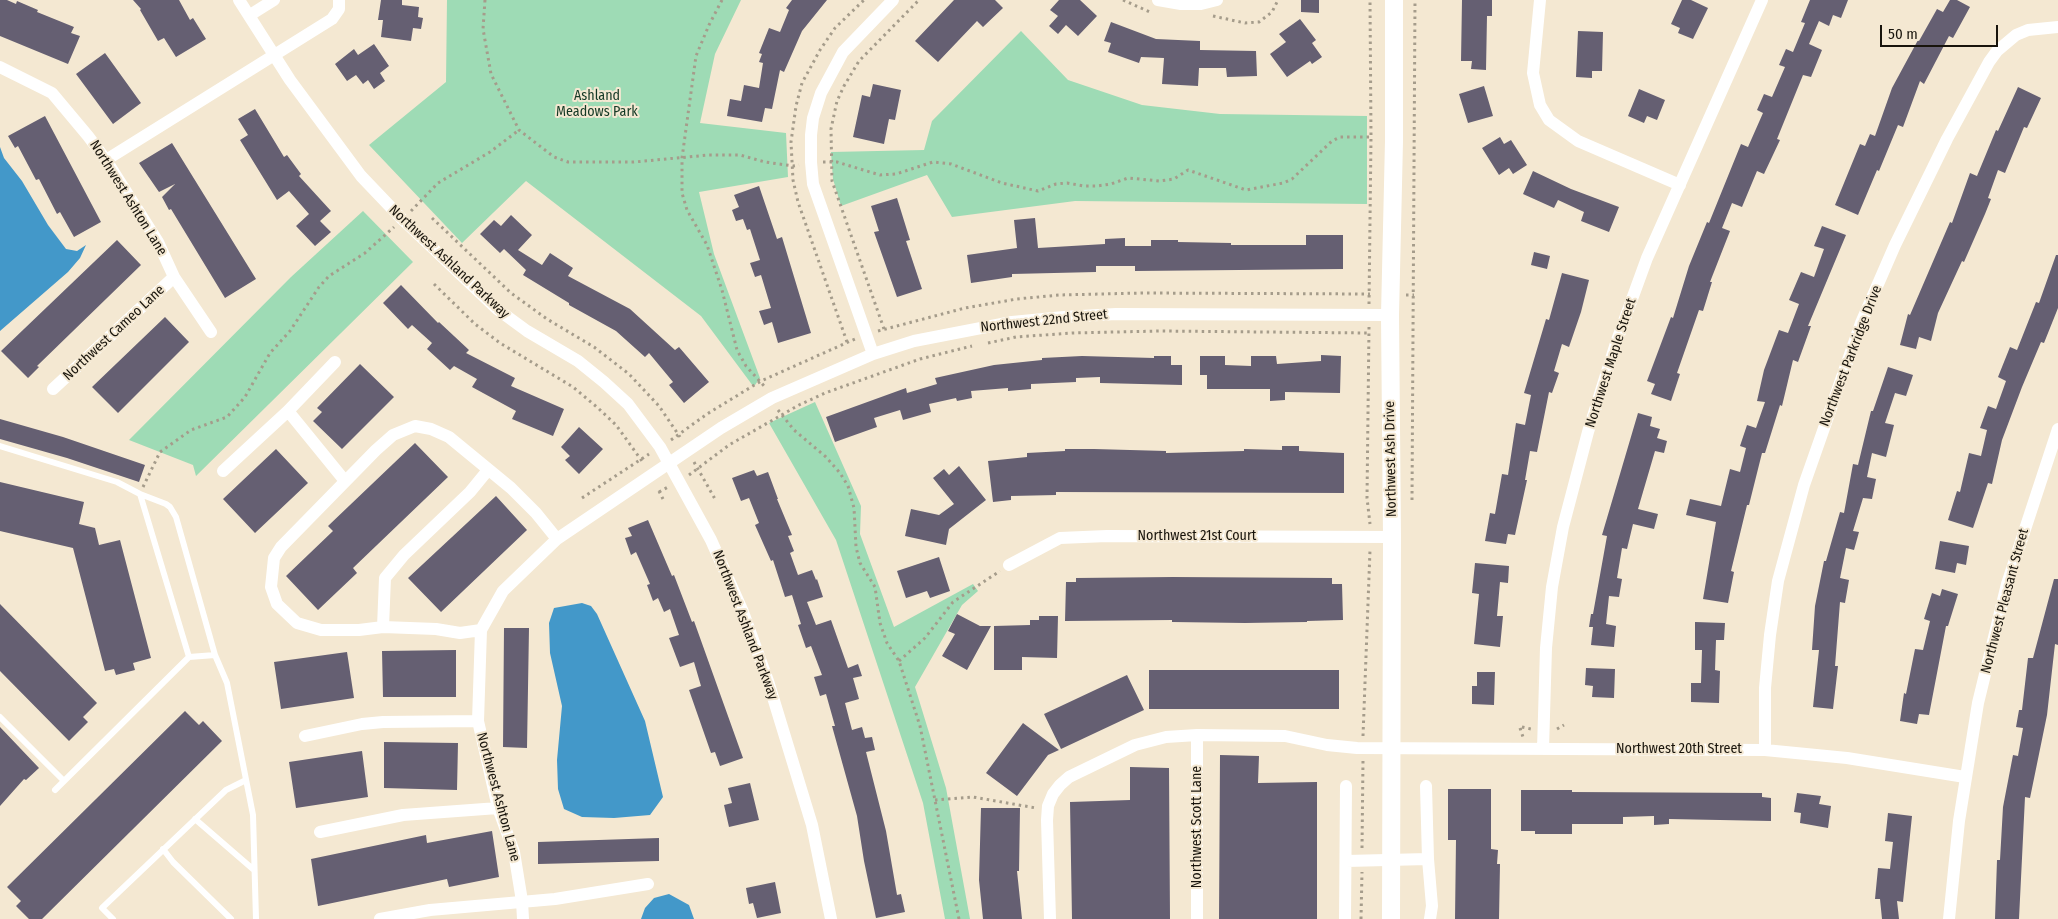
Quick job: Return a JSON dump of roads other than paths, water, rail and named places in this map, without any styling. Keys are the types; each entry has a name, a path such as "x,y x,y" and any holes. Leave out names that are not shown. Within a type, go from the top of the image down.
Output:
{"street":[{"name":"Northwest Ashland Parkway","path":"239,0 290,80 361,176 402,219 497,309 527,331 578,361 628,404 649,430 712,540 743,612 768,681 812,825 831,919"},
{"path":"250,15 274,0"},
{"path":"106,160 332,19 339,9 339,0"},
{"path":"873,354 813,184 811,162 813,118 828,77 843,52 892,0"},
{"path":"1158,0 1181,4 1201,4 1217,0"},
{"name":"Northwest Ash Drive","path":"1391,919 1392,537 1390,500 1390,315 1394,141 1394,0"},
{"path":"1540,0 1533,73 1540,105 1550,120 1578,141 1680,185"},
{"name":"Northwest Maple Street","path":"1543,749 1546,648 1552,587 1563,527 1588,432 1616,343 1647,258 1762,0"},
{"name":"Northwest Parkridge Drive","path":"1765,750 1766,679 1778,581 1804,485 1861,323 1947,139 1989,62 1997,51 2016,36 2028,30 2058,27"},
{"name":"Northwest Ashton Lane","path":"0,67 52,93 106,160 158,242 174,278 211,332"},
{"name":"Northwest Cameo Lane","path":"53,389 174,278"},
{"name":"Northwest 22nd Street","path":"669,463 772,398 873,354 962,330 1012,322 1116,314 1390,315"},
{"path":"223,471 288,411 335,362"},
{"path":"288,411 345,481"},
{"path":"481,630 460,633 383,627 359,630 321,630 297,624 277,604 271,587 274,558 280,546 393,435 416,426 431,429 449,437 510,488 536,513 557,539"},
{"name":"Northwest Pleasant Street","path":"1949,919 1965,776 1978,703 1997,622 2032,506 2058,429"},
{"name":"Northwest Ashton Lane","path":"523,919 514,852 498,808 478,721 481,630 503,591 557,539 669,463"},
{"path":"383,627 385,578 404,555 470,492 488,470"},
{"name":"Northwest 21st Court","path":"1009,565 1060,538 1107,536 1392,537"},
{"path":"305,736 383,722 478,721"},
{"name":"Northwest 20th Street","path":"1050,919 1047,852 1048,811 1053,794 1069,777 1135,746 1166,737 1197,735 1285,736 1328,746 1391,749 1765,750 1847,758 1965,776"},
{"name":"Northwest Scott Lane","path":"1196,919 1197,735"},
{"path":"1346,786 1346,919"},
{"path":"1426,786 1428,859 1432,906 1430,919"},
{"path":"320,832 403,815 498,808"},
{"path":"1346,861 1428,859"},
{"path":"380,919 430,910 555,899 648,884"}],"lane":[{"path":"0,446 117,482 140,494 166,504 176,517 215,655 227,683 253,815 256,919"},
{"path":"140,494 189,657"},
{"path":"55,790 189,657 215,655"},
{"path":"0,716 64,781"},
{"path":"113,919 102,908 226,790 246,780"},
{"path":"195,819 254,870"},
{"path":"163,849 173,862 231,919"}],"water":[{"path":"0,147 4,158 22,181 48,225 66,249 77,251 86,245 80,258 68,272 0,331"},
{"path":"582,603 591,606 597,614 645,721 663,797 650,815 614,818 582,817 564,809 558,789 557,760 562,706 550,653 549,623 554,608"},
{"path":"669,894 689,905 694,919 641,919 645,908 654,898"}],"park label":[{"name":"Ashland Meadows Park","path":"597,104"}]}
